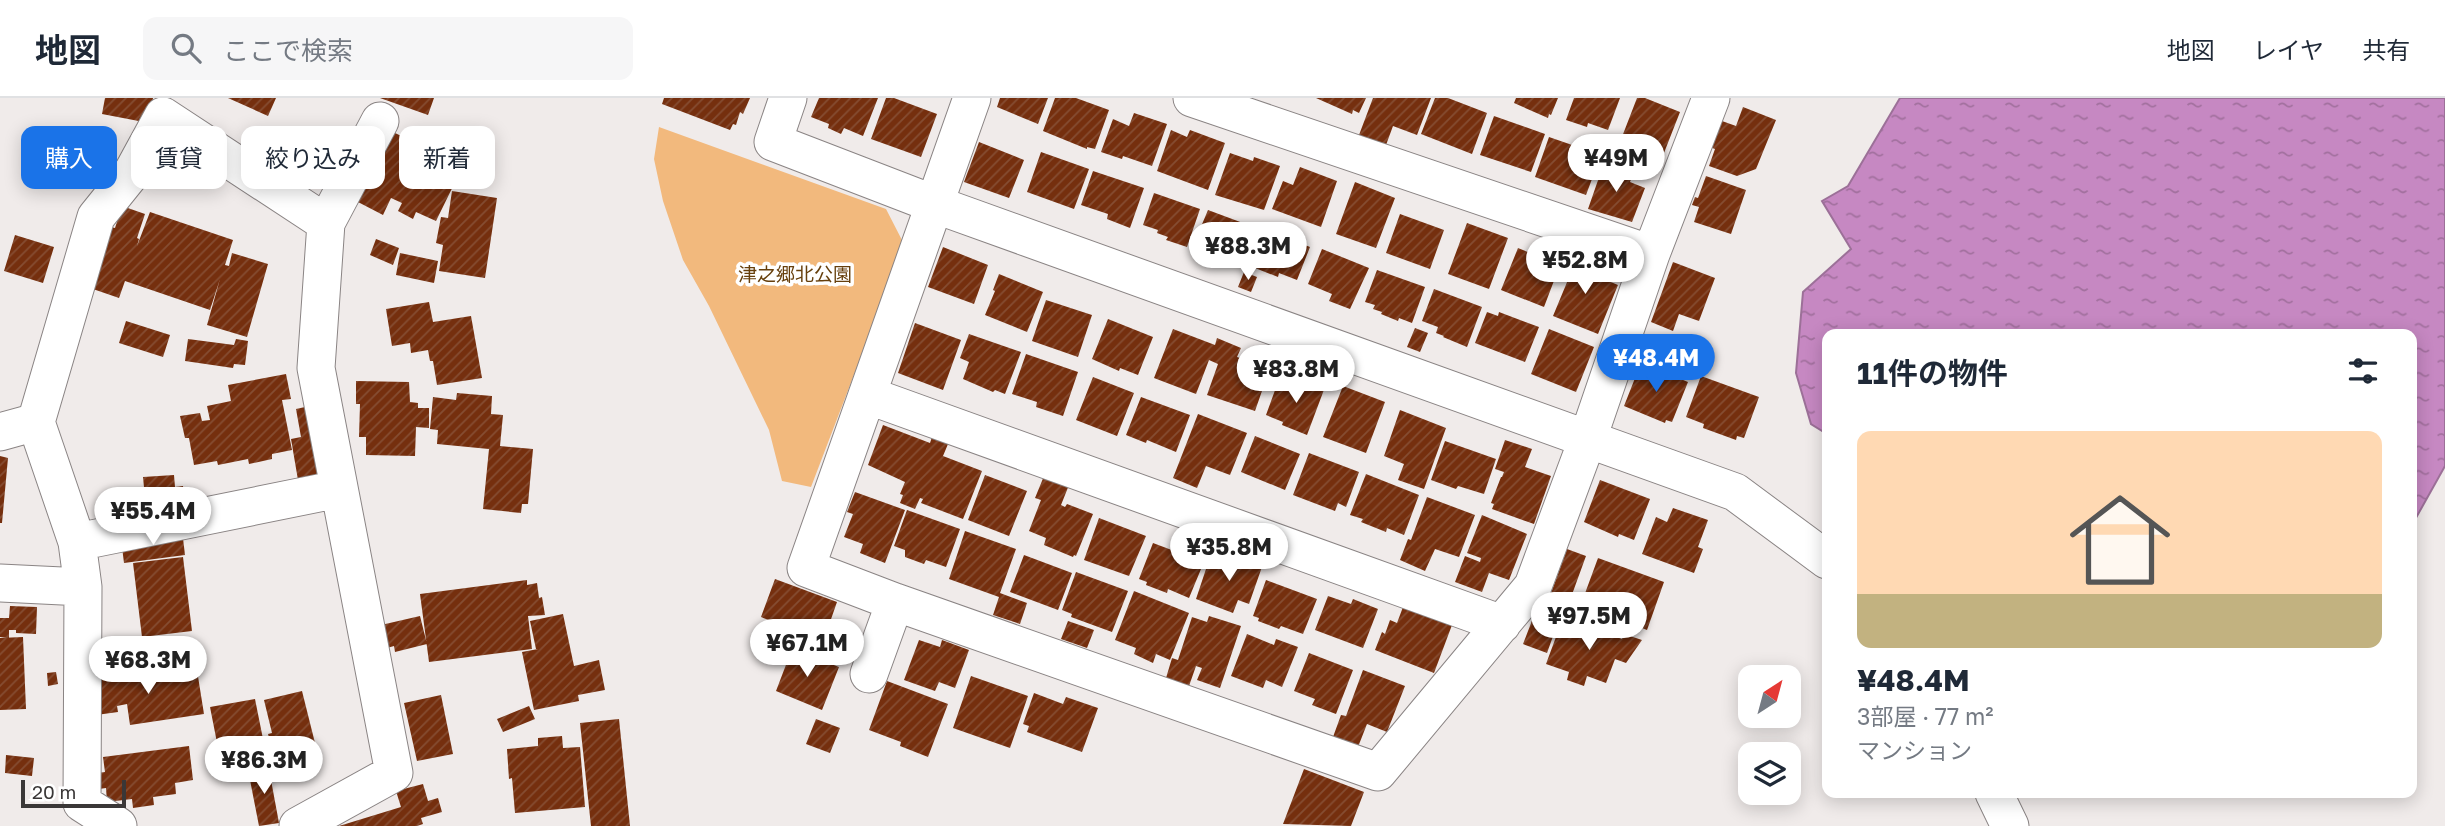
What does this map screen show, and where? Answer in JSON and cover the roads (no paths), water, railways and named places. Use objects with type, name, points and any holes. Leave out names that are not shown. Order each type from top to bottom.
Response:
[{"type":"street","points":[[788,98],[773,142],[934,204],[1735,492],[1822,556]]},
{"type":"street","points":[[972,98],[806,568],[895,602],[1378,772],[1533,586],[1588,438],[1651,254],[1711,98]]},
{"type":"street","points":[[1192,98],[1651,254]]},
{"type":"street","points":[[113,825],[82,803],[83,587],[78,542],[36,422],[96,217],[133,171],[163,116],[326,223]]},
{"type":"street","points":[[298,826],[394,773],[316,368],[326,223],[380,121]]},
{"type":"street","points":[[867,395],[1502,624]]},
{"type":"street","points":[[0,432],[36,422]]},
{"type":"street","points":[[78,542],[339,489]]},
{"type":"street","points":[[0,583],[83,587]]},
{"type":"street","points":[[869,674],[895,602]]},
{"type":"street","points":[[1996,798],[2010,826]]},
{"type":"water","points":[[1900,98],[2445,98],[2445,466],[2417,516],[2417,329],[1822,329],[1822,431],[1811,424],[1796,373],[1803,292],[1851,249],[1822,201],[1848,186]]},
{"type":"park label","name":"津之郷北公園","points":[[795,273]]}]
